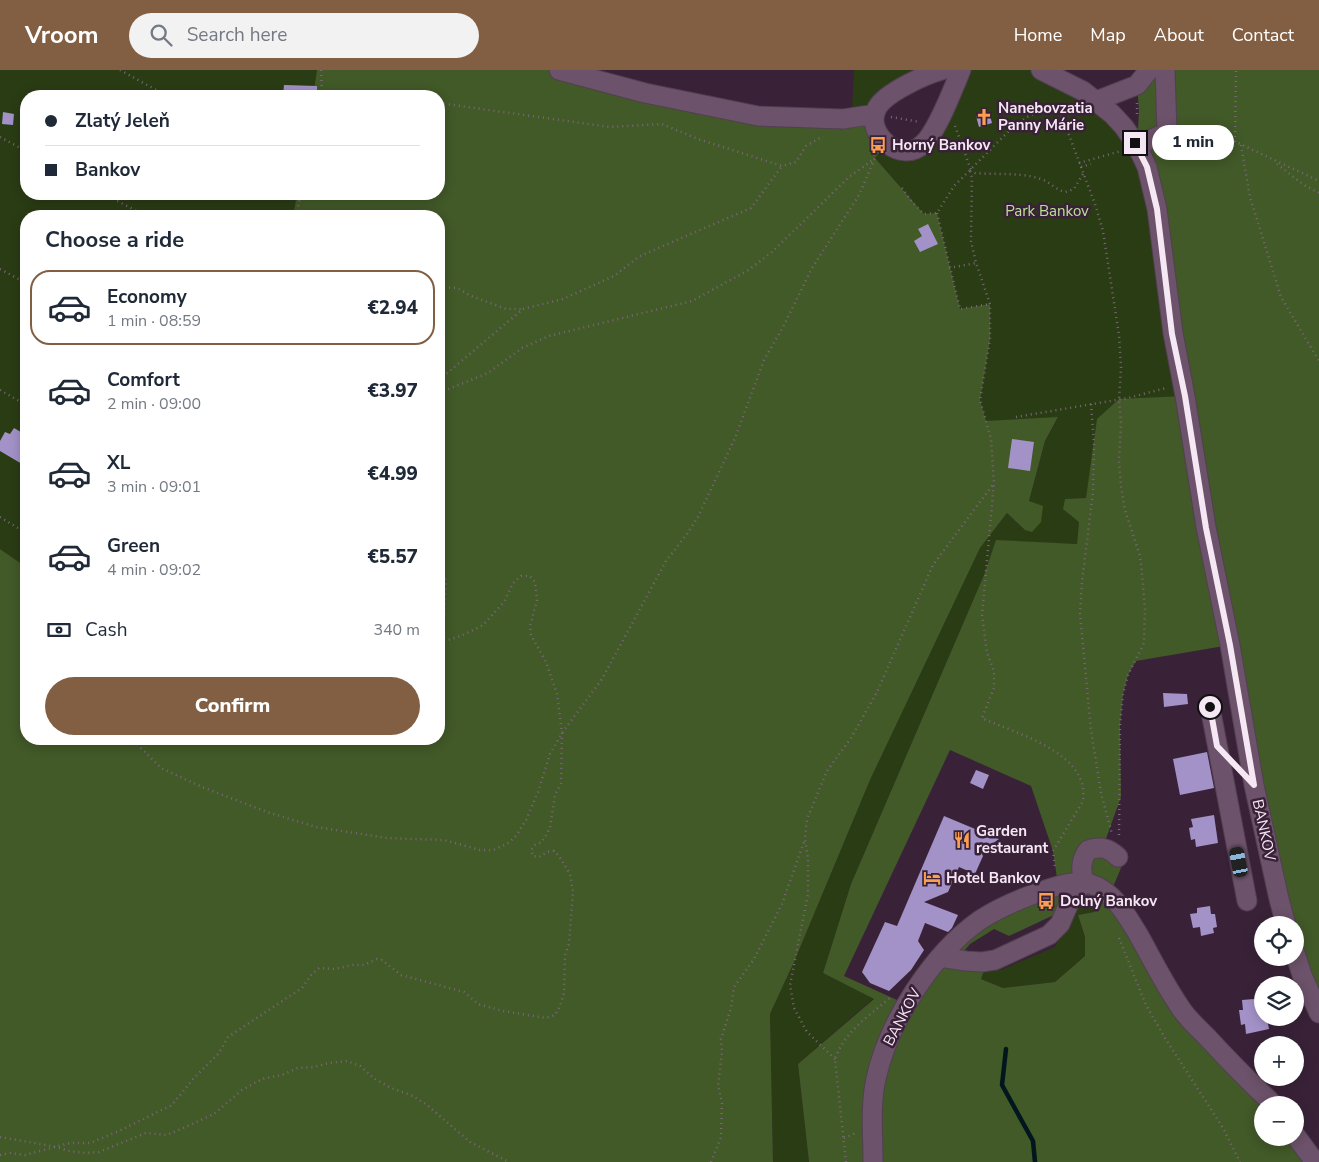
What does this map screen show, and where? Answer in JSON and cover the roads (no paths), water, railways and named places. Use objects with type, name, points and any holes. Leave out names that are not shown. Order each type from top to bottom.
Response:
[{"type":"street","points":[[559,70],[645,93],[758,116],[843,118],[875,114]]},
{"type":"street","points":[[942,70],[921,78],[890,95],[880,104],[875,114],[875,126],[877,132],[887,144],[904,151],[918,149],[928,139],[936,125],[961,70]]},
{"type":"street","name":"BANKOV","points":[[1041,70],[1067,82],[1096,102],[1124,127],[1137,146],[1147,167],[1157,209],[1172,334],[1206,528],[1230,645],[1254,785],[1284,916]]},
{"type":"street","points":[[1096,102],[1137,85],[1148,70]]},
{"type":"street","points":[[1137,146],[1167,132],[1165,70]]},
{"type":"street","points":[[1210,707],[1247,901]]},
{"type":"street","points":[[1217,746],[1254,785]]},
{"type":"street","points":[[940,957],[982,962],[995,960],[1049,935],[1060,924],[1073,894],[1084,882],[1082,863],[1088,850],[1103,848],[1115,854]]},
{"type":"street","name":"BANKOV","points":[[873,1162],[873,1098],[876,1079],[881,1059],[906,1004],[916,988],[940,957],[964,934],[990,914],[1025,897],[1070,882],[1084,882]]},
{"type":"street","points":[[1084,882],[1104,891],[1124,910],[1182,1010],[1241,1074],[1264,1096]]},
{"type":"street","points":[[1299,966],[1319,1014]]},
{"type":"street","points":[[1303,1146],[1314,1162]]},
{"type":"waterway","points":[[1006,1049],[1002,1085],[1033,1141],[1035,1162]]},
{"type":"place","name":"Nanebovzatia Panny Márie","points":[[984,117]]},
{"type":"place","name":"Horný Bankov","points":[[878,145]]},
{"type":"place","name":"Garden restaurant","points":[[962,840]]},
{"type":"place","name":"Hotel Bankov","points":[[932,878]]},
{"type":"place","name":"Dolný Bankov","points":[[1046,901]]},
{"type":"park label","name":"Park Bankov","points":[[1047,211]]}]
